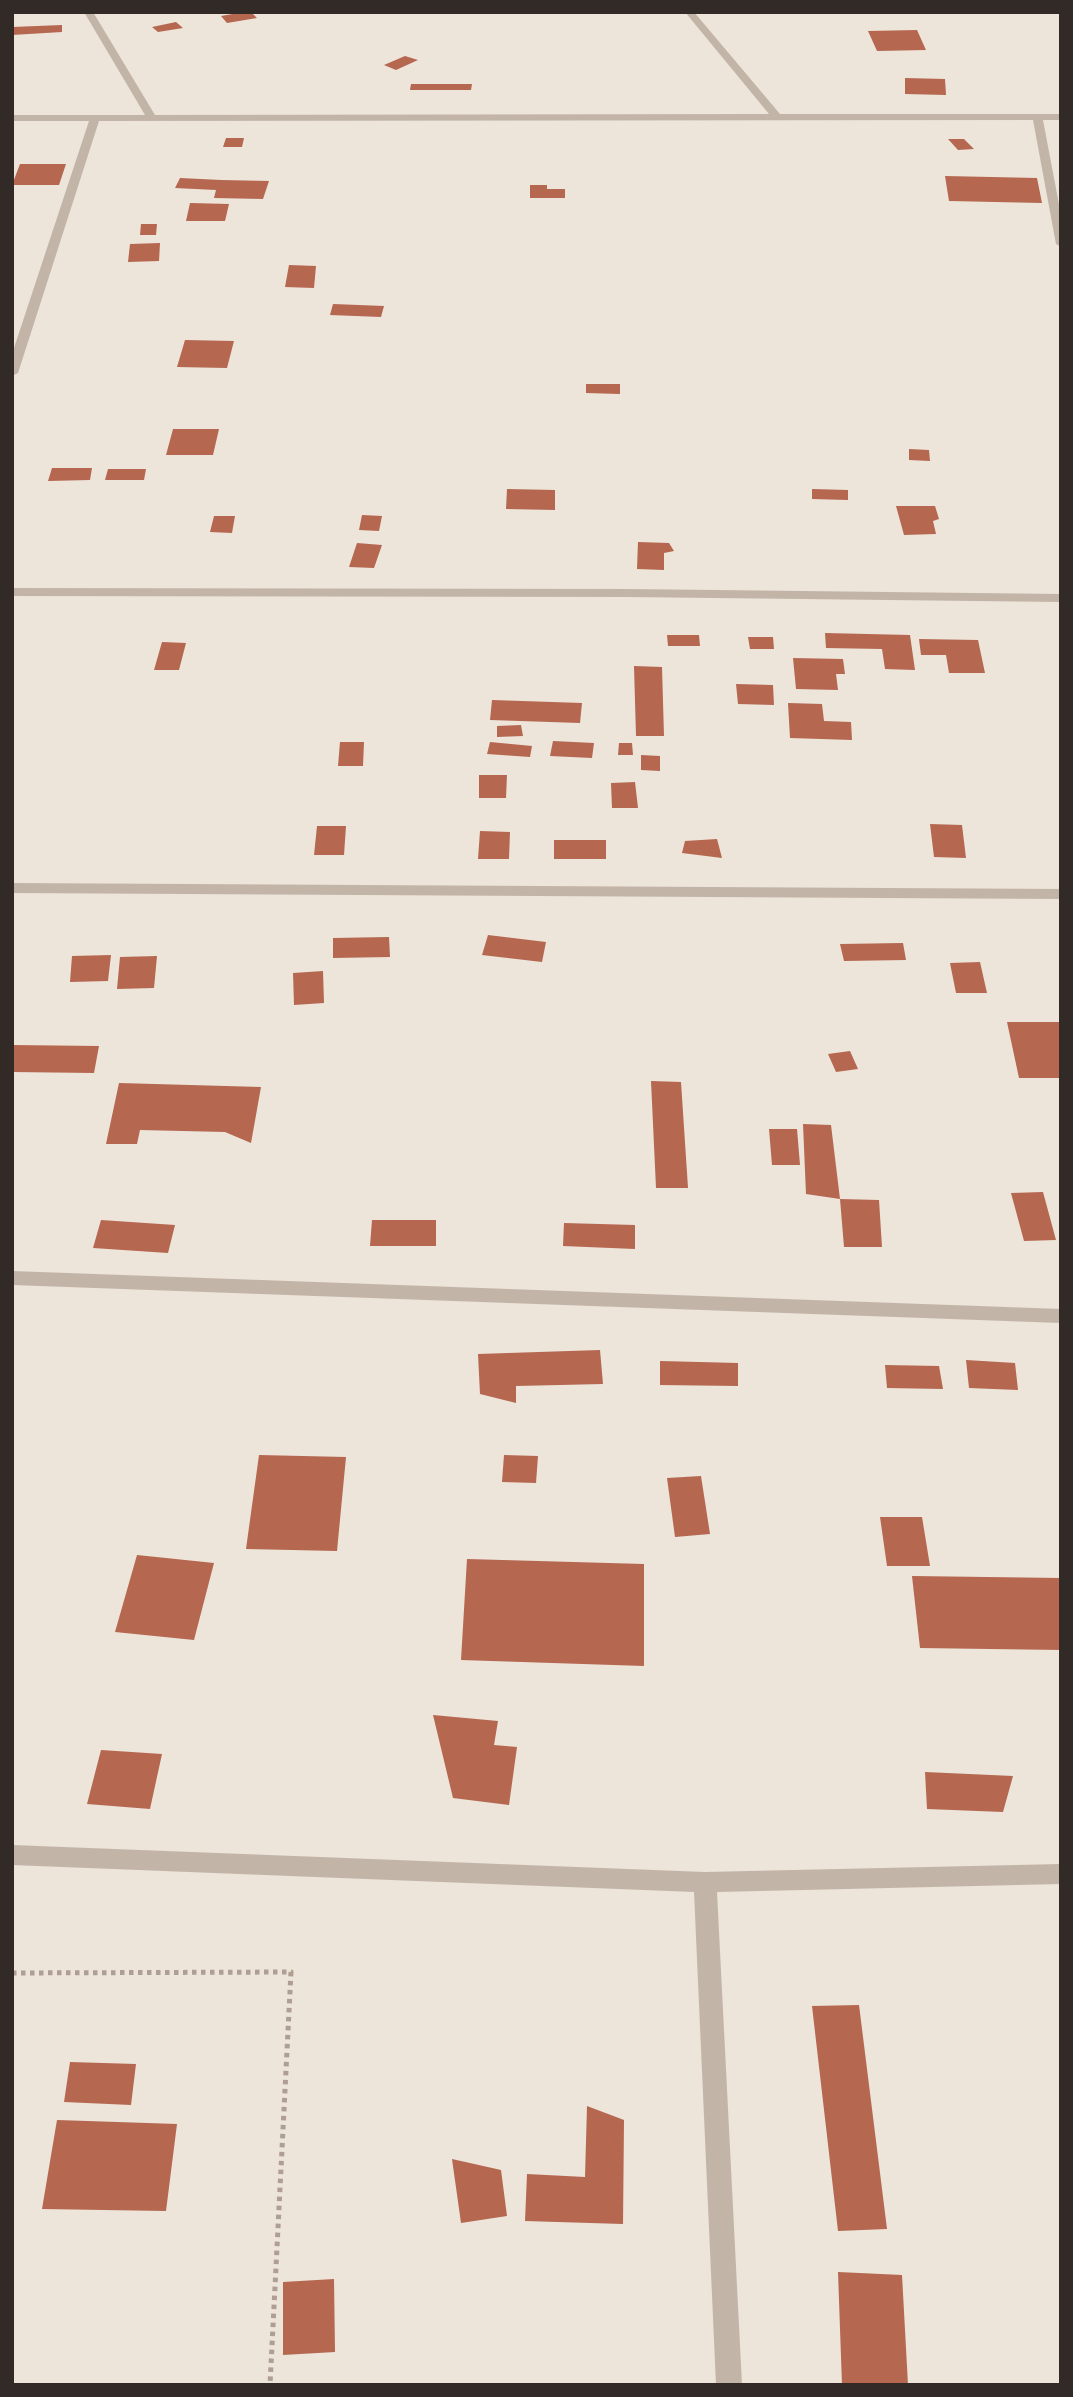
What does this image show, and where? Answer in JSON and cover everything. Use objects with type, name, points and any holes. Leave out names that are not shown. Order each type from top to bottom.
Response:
[{"type":"street","points":[[88,12],[152,119]]},
{"type":"street","points":[[689,12],[776,116]]},
{"type":"street","points":[[1037,117],[1061,244]]},
{"type":"street","points":[[12,118],[1061,117]]},
{"type":"street","points":[[12,373],[95,118]]},
{"type":"street","points":[[12,592],[628,593],[1061,598]]},
{"type":"street","points":[[12,888],[1061,894]]},
{"type":"street","points":[[12,1278],[1061,1316]]},
{"type":"street","points":[[12,1855],[705,1881],[1061,1874]]},
{"type":"street","points":[[705,1881],[729,2385]]},
{"type":"path","points":[[12,1973],[290,1972],[270,2385]]},
{"type":"building","points":[[251,12],[257,18],[227,23],[221,16]]},
{"type":"building","points":[[176,22],[183,28],[158,32],[152,27]]},
{"type":"building","points":[[62,25],[62,32],[12,35],[12,27]]},
{"type":"building","points":[[917,30],[926,50],[877,51],[868,31]]},
{"type":"building","points":[[405,56],[418,60],[396,70],[384,65]]},
{"type":"building","points":[[905,78],[945,79],[946,95],[905,94]]},
{"type":"building","points":[[411,84],[472,84],[471,90],[410,90]]},
{"type":"building","points":[[226,138],[244,138],[242,147],[223,147]]},
{"type":"building","points":[[948,139],[964,139],[974,149],[958,150]]},
{"type":"building","points":[[20,164],[66,164],[59,185],[12,185]]},
{"type":"building","points":[[945,176],[1037,178],[1042,203],[949,201]]},
{"type":"building","points":[[180,178],[269,181],[263,199],[214,198],[216,190],[175,188]]},
{"type":"building","points":[[530,185],[565,189],[565,198],[530,198]]},
{"type":"building","points":[[190,203],[229,204],[225,221],[186,221]]},
{"type":"building","points":[[141,224],[157,224],[156,235],[140,235]]},
{"type":"building","points":[[160,243],[159,261],[128,262],[130,244]]},
{"type":"building","points":[[289,265],[316,266],[314,288],[285,287]]},
{"type":"building","points":[[333,304],[384,306],[381,317],[330,315]]},
{"type":"building","points":[[185,340],[234,341],[227,368],[177,367]]},
{"type":"building","points":[[586,384],[620,384],[620,394],[586,393]]},
{"type":"building","points":[[173,429],[219,429],[213,455],[166,455]]},
{"type":"building","points":[[909,449],[929,450],[930,461],[909,460]]},
{"type":"building","points":[[52,468],[92,468],[90,480],[48,481]]},
{"type":"building","points":[[108,469],[146,469],[144,480],[105,480]]},
{"type":"building","points":[[507,489],[555,490],[555,510],[506,509]]},
{"type":"building","points":[[812,489],[848,490],[848,500],[812,499]]},
{"type":"building","points":[[896,506],[935,506],[939,519],[933,521],[936,534],[904,535]]},
{"type":"building","points":[[362,515],[382,516],[379,531],[359,530]]},
{"type":"building","points":[[214,516],[235,516],[232,533],[210,532]]},
{"type":"building","points":[[638,542],[669,543],[674,551],[664,553],[664,570],[637,569]]},
{"type":"building","points":[[357,543],[382,545],[374,568],[349,567]]},
{"type":"building","points":[[825,633],[910,635],[915,670],[885,669],[882,649],[826,648]]},
{"type":"building","points":[[667,635],[699,635],[700,646],[668,646]]},
{"type":"building","points":[[748,637],[773,637],[774,649],[750,649]]},
{"type":"building","points":[[919,639],[978,640],[985,673],[949,673],[946,655],[921,655]]},
{"type":"building","points":[[162,642],[186,643],[179,670],[154,670]]},
{"type":"building","points":[[793,658],[843,659],[845,674],[836,674],[838,690],[796,689]]},
{"type":"building","points":[[634,666],[662,667],[664,736],[636,736]]},
{"type":"building","points":[[736,684],[773,685],[774,705],[738,704]]},
{"type":"building","points":[[492,700],[582,703],[580,723],[490,720]]},
{"type":"building","points":[[788,703],[822,704],[824,721],[851,722],[852,740],[790,738]]},
{"type":"building","points":[[521,725],[523,736],[497,737],[497,726]]},
{"type":"building","points":[[553,741],[594,743],[592,758],[550,756]]},
{"type":"building","points":[[340,742],[364,742],[363,766],[338,766]]},
{"type":"building","points":[[490,742],[532,746],[530,757],[487,754]]},
{"type":"building","points":[[619,743],[632,743],[633,755],[618,755]]},
{"type":"building","points":[[641,755],[660,756],[660,771],[641,770]]},
{"type":"building","points":[[479,775],[507,775],[506,798],[479,798]]},
{"type":"building","points":[[635,782],[638,808],[612,808],[611,783]]},
{"type":"building","points":[[930,824],[962,825],[966,858],[934,857]]},
{"type":"building","points":[[317,826],[346,826],[344,855],[314,855]]},
{"type":"building","points":[[480,831],[510,832],[509,859],[478,859]]},
{"type":"building","points":[[717,839],[722,858],[682,853],[685,841]]},
{"type":"building","points":[[554,840],[606,840],[606,859],[554,859]]},
{"type":"building","points":[[488,935],[546,942],[542,962],[482,955]]},
{"type":"building","points":[[389,937],[390,957],[333,958],[333,938]]},
{"type":"building","points":[[903,943],[906,960],[844,961],[840,944]]},
{"type":"building","points":[[111,955],[108,981],[70,982],[72,956]]},
{"type":"building","points":[[157,956],[154,988],[117,989],[120,957]]},
{"type":"building","points":[[980,962],[987,993],[956,993],[950,963]]},
{"type":"building","points":[[323,971],[324,1003],[294,1005],[293,973]]},
{"type":"building","points":[[1007,1022],[1061,1022],[1061,1078],[1019,1078]]},
{"type":"building","points":[[12,1045],[99,1046],[94,1073],[12,1072]]},
{"type":"building","points":[[850,1051],[858,1069],[836,1072],[828,1054]]},
{"type":"building","points":[[651,1081],[681,1082],[688,1188],[656,1188]]},
{"type":"building","points":[[119,1083],[261,1087],[251,1143],[225,1132],[140,1130],[137,1144],[106,1144]]},
{"type":"building","points":[[803,1124],[831,1125],[840,1199],[806,1194]]},
{"type":"building","points":[[769,1129],[797,1129],[800,1165],[772,1165]]},
{"type":"building","points":[[1043,1192],[1056,1240],[1024,1241],[1011,1193]]},
{"type":"building","points":[[840,1199],[879,1200],[882,1247],[844,1247]]},
{"type":"building","points":[[101,1220],[175,1225],[168,1253],[93,1248]]},
{"type":"building","points":[[372,1220],[436,1220],[436,1246],[370,1246]]},
{"type":"building","points":[[564,1223],[635,1225],[635,1249],[563,1246]]},
{"type":"building","points":[[600,1350],[603,1384],[516,1386],[516,1403],[480,1394],[478,1354]]},
{"type":"building","points":[[966,1360],[1015,1363],[1018,1390],[969,1388]]},
{"type":"building","points":[[660,1361],[738,1363],[738,1386],[660,1385]]},
{"type":"building","points":[[885,1365],[939,1366],[943,1389],[887,1388]]},
{"type":"building","points":[[259,1455],[346,1457],[337,1551],[246,1549]]},
{"type":"building","points":[[504,1455],[538,1456],[536,1483],[502,1482]]},
{"type":"building","points":[[701,1476],[710,1534],[675,1537],[667,1478]]},
{"type":"building","points":[[880,1517],[922,1517],[930,1566],[887,1566]]},
{"type":"building","points":[[137,1555],[214,1563],[194,1640],[115,1632]]},
{"type":"building","points":[[467,1559],[644,1564],[644,1666],[461,1660]]},
{"type":"building","points":[[912,1576],[1061,1578],[1061,1650],[920,1648]]},
{"type":"building","points":[[433,1715],[498,1721],[494,1745],[517,1747],[509,1805],[453,1798]]},
{"type":"building","points":[[101,1750],[162,1754],[150,1809],[87,1804]]},
{"type":"building","points":[[925,1772],[1013,1776],[1003,1812],[927,1809]]},
{"type":"building","points":[[859,2005],[887,2229],[838,2231],[812,2006]]},
{"type":"building","points":[[70,2062],[136,2064],[131,2105],[64,2102]]},
{"type":"building","points":[[587,2106],[624,2120],[623,2224],[525,2221],[527,2174],[585,2177]]},
{"type":"building","points":[[57,2120],[177,2124],[166,2211],[42,2209]]},
{"type":"building","points":[[452,2159],[501,2170],[507,2216],[461,2223]]},
{"type":"building","points":[[838,2272],[902,2275],[908,2385],[842,2385]]},
{"type":"building","points":[[334,2279],[335,2352],[283,2355],[283,2282]]}]
